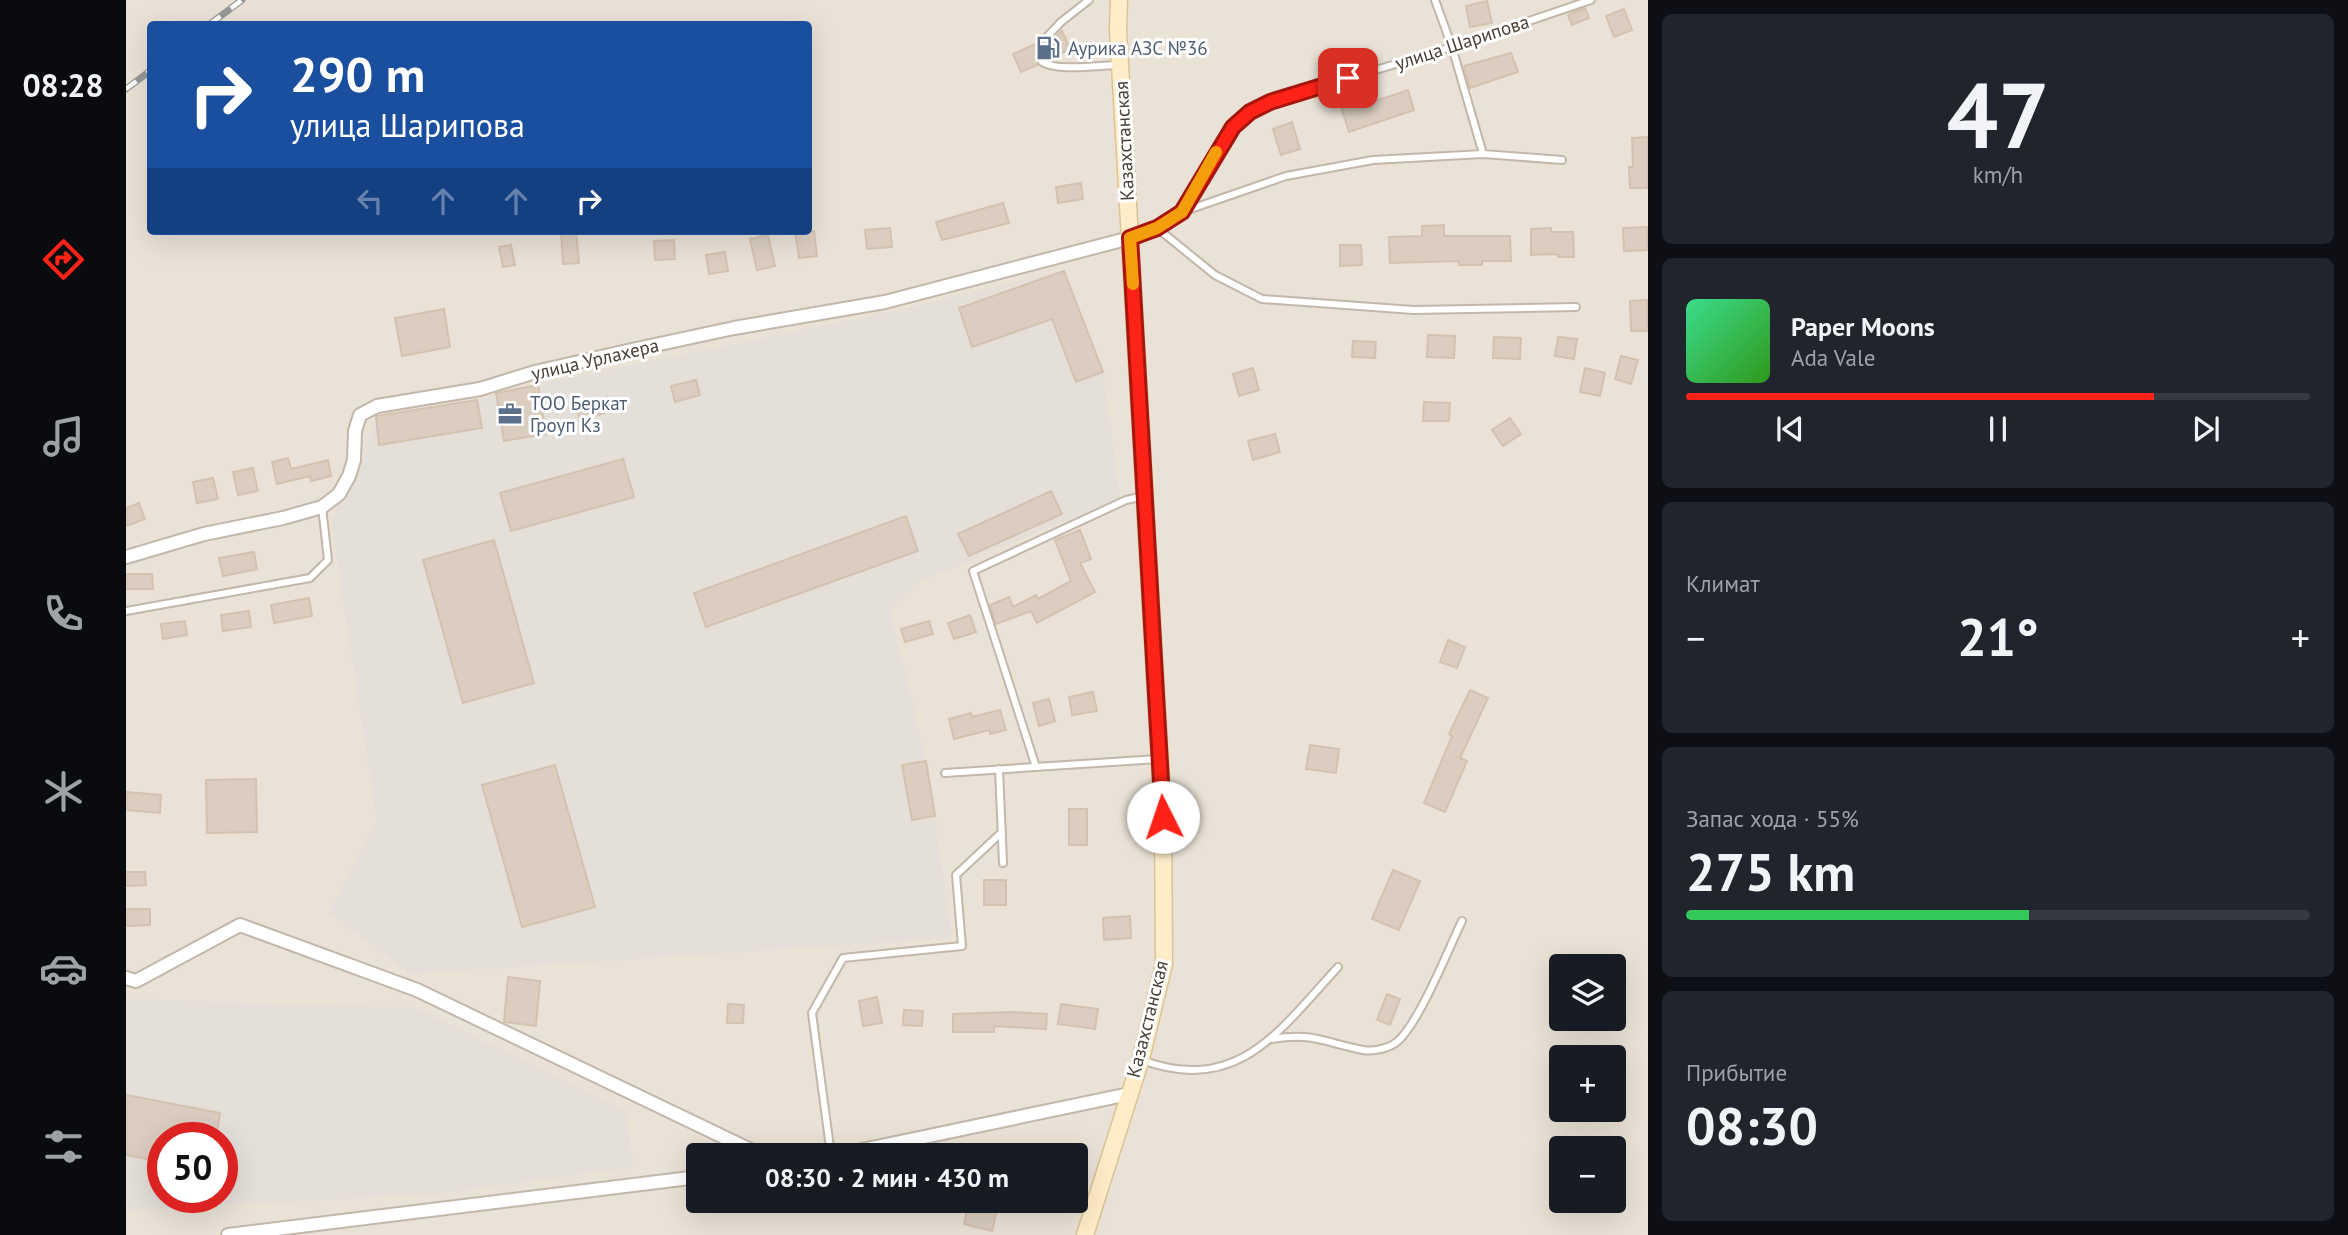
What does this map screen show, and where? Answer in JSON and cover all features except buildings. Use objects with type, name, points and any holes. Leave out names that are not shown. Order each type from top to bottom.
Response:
[{"type":"main road","name":"Казахстанская","points":[[1085,1235],[1140,1059],[1164,964],[1163,817],[1120,65],[1119,0]]},
{"type":"street","name":"улица Урлахера","points":[[322,507],[339,494],[349,477],[354,460],[355,431],[360,415],[377,406],[480,389],[535,372],[734,328],[885,302],[1130,238]]},
{"type":"street","points":[[126,557],[204,534],[322,507]]},
{"type":"street","points":[[126,978],[136,981],[240,925],[417,990],[736,1143]]},
{"type":"street","points":[[895,1143],[1129,1094]]},
{"type":"street","points":[[228,1235],[686,1178]]},
{"type":"lane","points":[[1045,39],[1089,0]]},
{"type":"lane","points":[[1435,0],[1452,47],[1483,154]]},
{"type":"lane","name":"улица Шарипова","points":[[1182,212],[1233,127],[1250,112],[1270,102],[1452,47],[1591,0]]},
{"type":"lane","points":[[1042,62],[1048,66],[1120,65]]},
{"type":"lane","name":"улица Шарипова","points":[[1130,238],[1157,228],[1182,212],[1286,176],[1373,160],[1483,154],[1562,160]]},
{"type":"lane","points":[[1157,228],[1215,275],[1262,299],[1413,310],[1576,307]]},
{"type":"lane","points":[[1036,767],[973,571],[1126,500],[1144,496]]},
{"type":"lane","points":[[126,611],[310,578],[328,560],[322,507]]},
{"type":"lane","points":[[945,773],[1160,759]]},
{"type":"lane","points":[[999,769],[1003,863]]},
{"type":"lane","points":[[829,1143],[812,1013],[844,958],[962,946],[956,876],[1002,832]]},
{"type":"lane","points":[[1272,1038],[1306,1036],[1364,1050],[1376,1050],[1396,1043],[1413,1023],[1462,920]]},
{"type":"lane","points":[[1140,1059],[1164,1068],[1205,1070],[1239,1061],[1272,1038],[1338,967]]},
{"type":"shaded area","points":[[126,0],[1648,0],[1648,1235],[126,1235]]},
{"type":"shaded area","points":[[1064,271],[1103,372],[1120,498],[921,581],[890,609],[926,761],[952,938],[410,974],[329,912],[377,822],[331,520],[366,453],[375,417],[477,400],[496,393],[898,310]]},
{"type":"shaded area","points":[[126,999],[416,1008],[626,1112],[633,1167],[446,1193],[238,1205],[238,1122],[147,1122],[147,1210],[126,1211]]},
{"type":"railway","points":[[214,21],[242,0]]},
{"type":"railway","points":[[126,89],[147,73]]},
{"type":"slow traffic","points":[[1133,284],[1130,238],[1157,228],[1182,212],[1216,152]]},
{"type":"place","name":"Аурика АЗС №36","points":[[1048,48]]},
{"type":"place","name":"ТОО Беркат Гроуп Кз","points":[[510,414]]},
{"type":"route","points":[[1163,817],[1130,238],[1157,228],[1182,212],[1218,149],[1233,127],[1250,112],[1270,102],[1348,78]]}]
